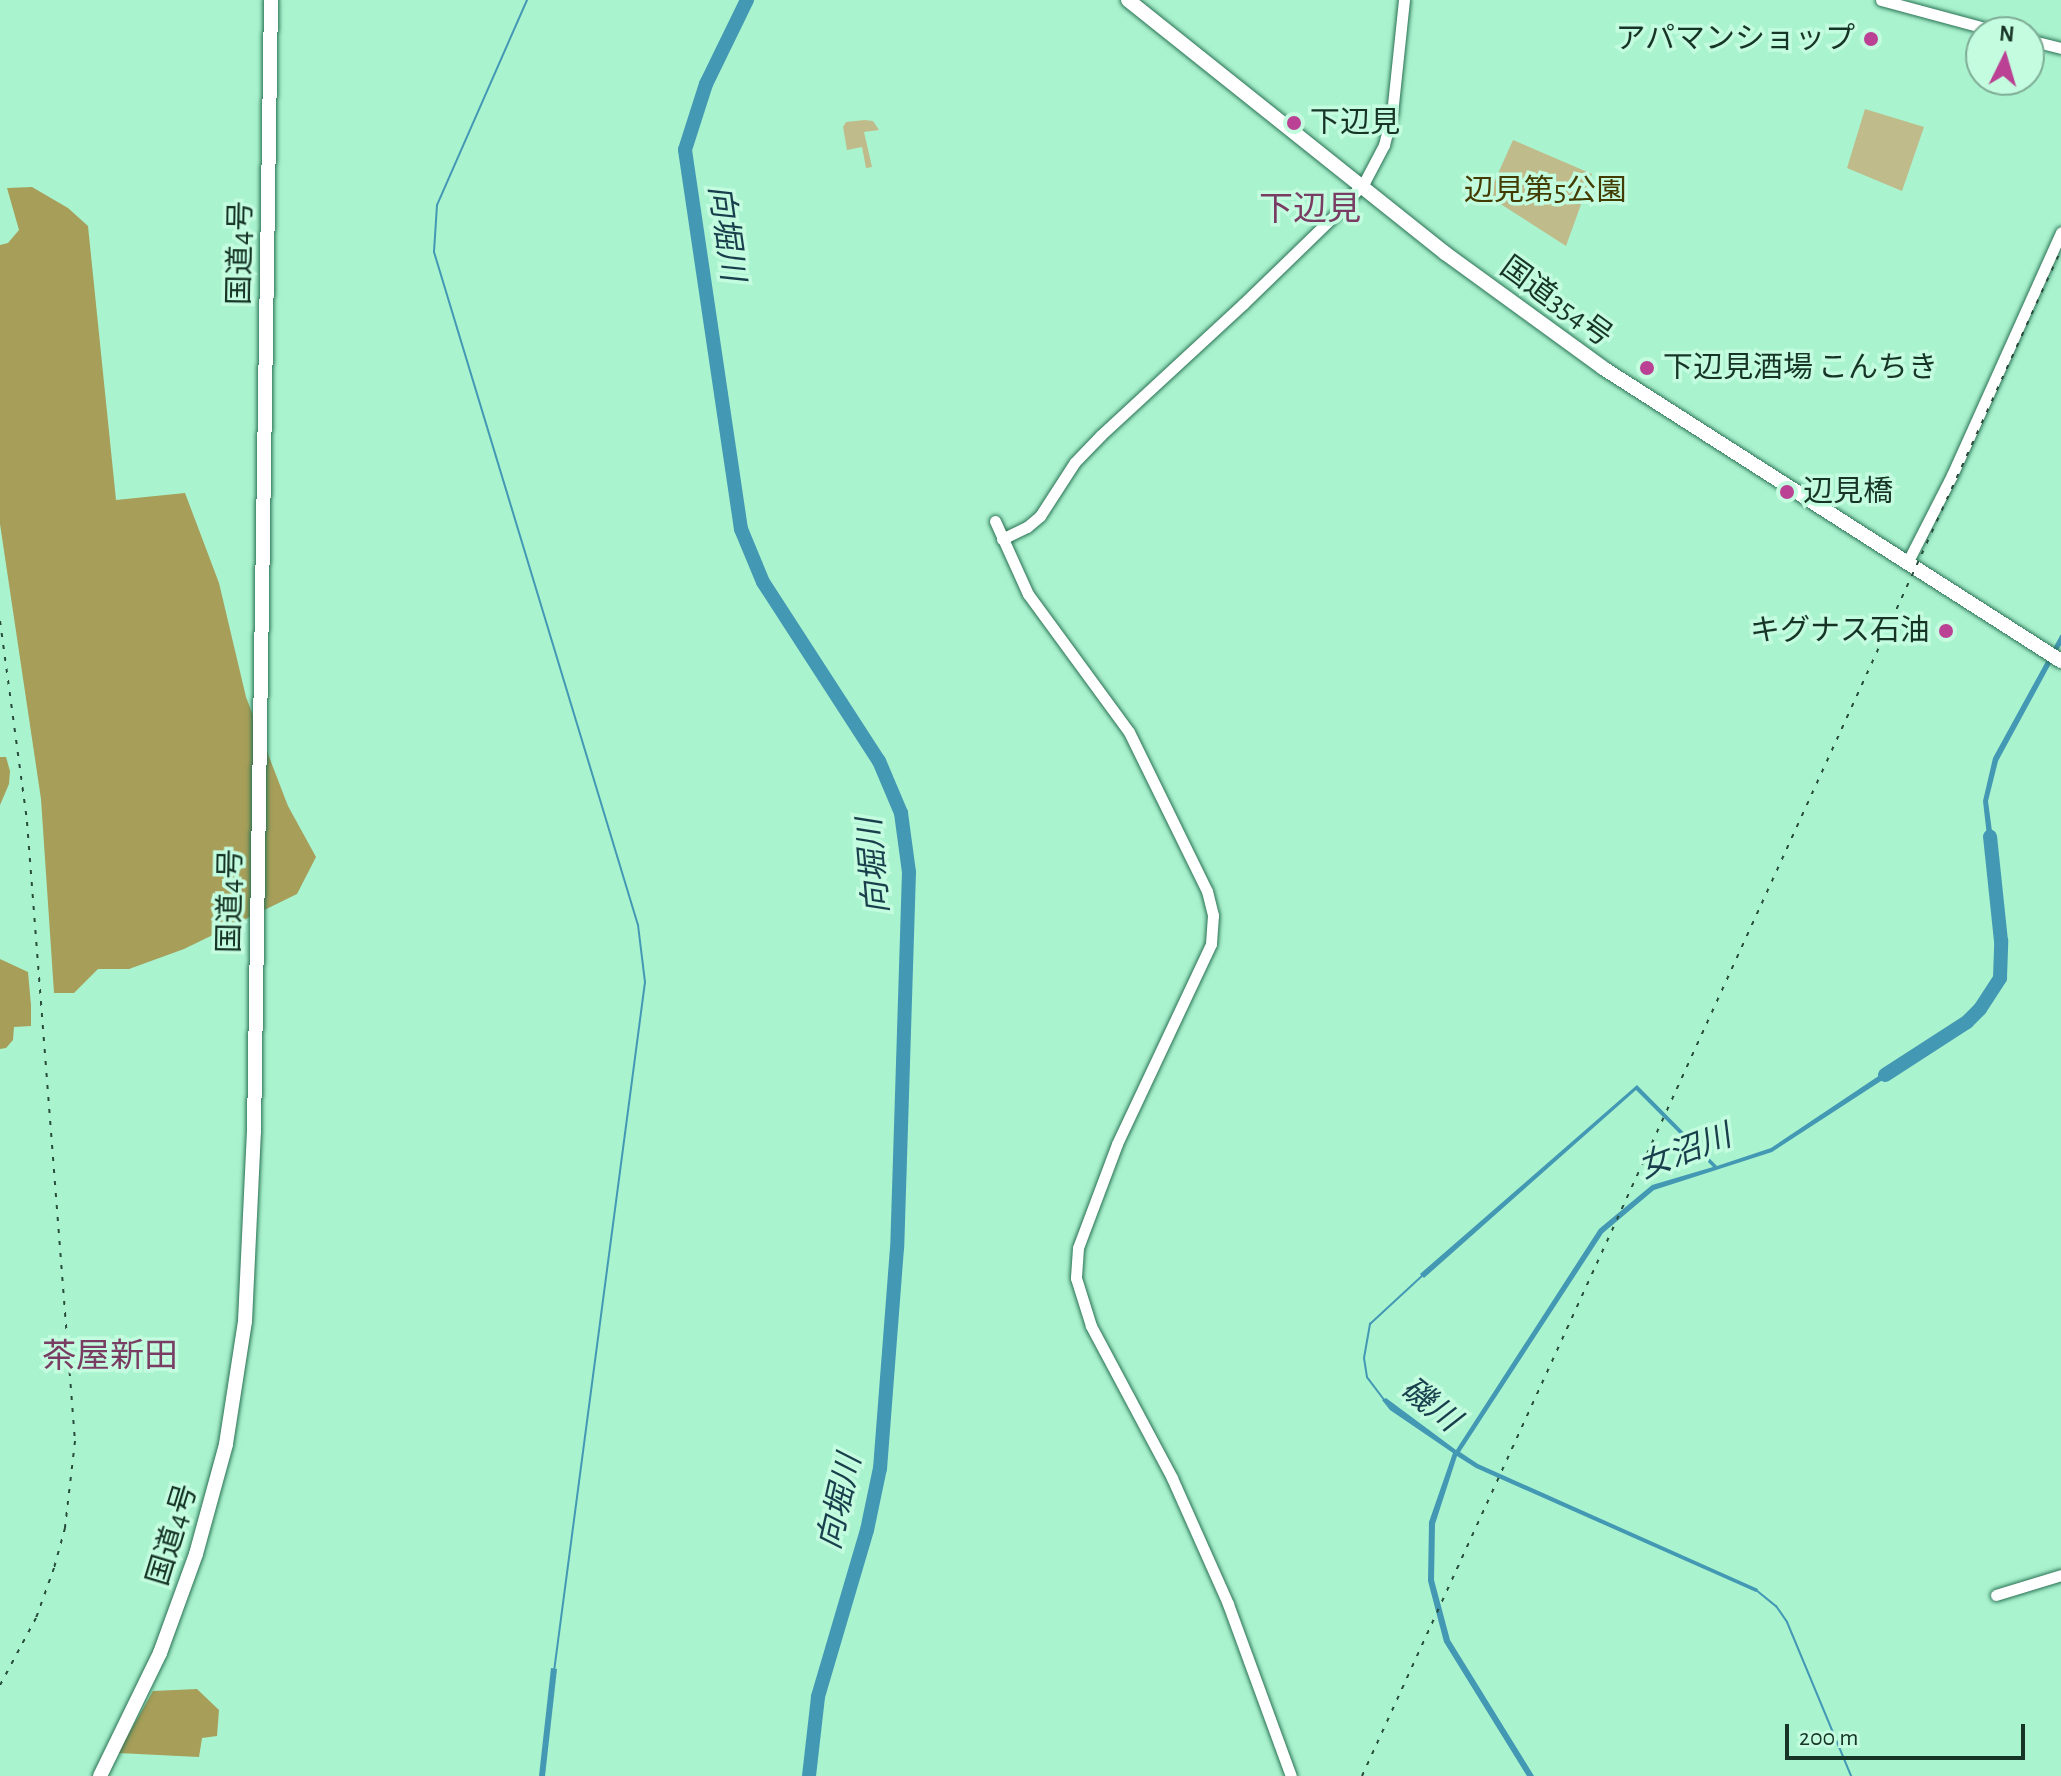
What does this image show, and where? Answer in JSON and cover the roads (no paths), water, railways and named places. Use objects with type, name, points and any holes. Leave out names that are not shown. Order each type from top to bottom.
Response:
[{"type":"highway","name":"国道4号","points":[[100,1776],[155,1665],[201,1540],[226,1444],[246,1309],[254,1132],[271,0]]},
{"type":"highway","name":"国道354号","points":[[1128,0],[1456,261],[1603,368],[2056,657]]},
{"type":"street","points":[[1002,539],[1027,527],[1040,516],[1075,462],[1101,435],[1243,304],[1338,212],[1361,185],[1384,145],[1392,114],[1404,0]]},
{"type":"street","points":[[1881,0],[1965,23]]},
{"type":"street","points":[[1907,563],[1952,475],[2061,232]]},
{"type":"street","points":[[995,521],[1028,594],[1129,732],[1201,873],[1213,915],[1213,932],[1205,960],[1117,1144],[1078,1248],[1076,1278],[1091,1326],[1172,1478],[1228,1604],[1291,1776]]},
{"type":"street","points":[[1996,1595],[2061,1575]]},
{"type":"water","points":[[2061,634],[2061,645],[1998,761],[1988,801],[1995,854],[1989,854],[1983,801],[1993,758]]},
{"type":"water","points":[[1898,1063],[1901,1068],[1772,1152],[1654,1190],[1603,1233],[1460,1452],[1478,1464],[1758,1589],[1756,1592],[1476,1468],[1457,1456],[1435,1524],[1434,1580],[1450,1640],[1534,1776],[1527,1776],[1444,1642],[1428,1581],[1429,1522],[1453,1453],[1390,1410],[1382,1400],[1386,1398],[1456,1450],[1599,1229],[1652,1185],[1713,1167],[1636,1090],[1424,1278],[1420,1274],[1637,1085],[1717,1166],[1771,1148]]},
{"type":"water","points":[[551,1668],[557,1669],[545,1776],[539,1776]]},
{"type":"waterway","points":[[527,0],[437,205],[434,252],[638,925],[645,982],[554,1671]]},
{"type":"waterway","name":"向堀川","points":[[747,0],[706,84],[685,150],[741,529],[763,582],[879,761],[901,813],[909,872],[897,1248],[880,1468],[867,1530],[818,1697],[809,1776]]},
{"type":"waterway","name":"女沼川","points":[[1885,1075],[1967,1022],[1980,1009],[2000,978],[2001,941],[1990,837]]},
{"type":"waterway","name":"磯川","points":[[1385,1401],[1367,1377],[1364,1358],[1370,1324],[1424,1274]]},
{"type":"waterway","name":"磯川","points":[[1756,1590],[1776,1606],[1787,1622],[1851,1776]]},
{"type":"railway","points":[[1362,1776],[2061,250]]},
{"type":"railway","points":[[0,621],[27,822],[75,1441],[65,1528],[54,1568],[36,1618],[0,1685]]},
{"type":"place","name":"アパマンショップ","points":[[1871,39]]},
{"type":"place","name":"下辺見","points":[[1294,123]]},
{"type":"place","name":"下辺見酒場 こんちき","points":[[1647,368]]},
{"type":"place","name":"辺見橋","points":[[1787,492]]},
{"type":"place","name":"キグナス石油","points":[[1946,631]]},
{"type":"district","name":"下辺見","points":[[1310,211]]},
{"type":"district","name":"茶屋新田","points":[[110,1358]]},
{"type":"park label","name":"辺見第5公園","points":[[1545,191]]}]
